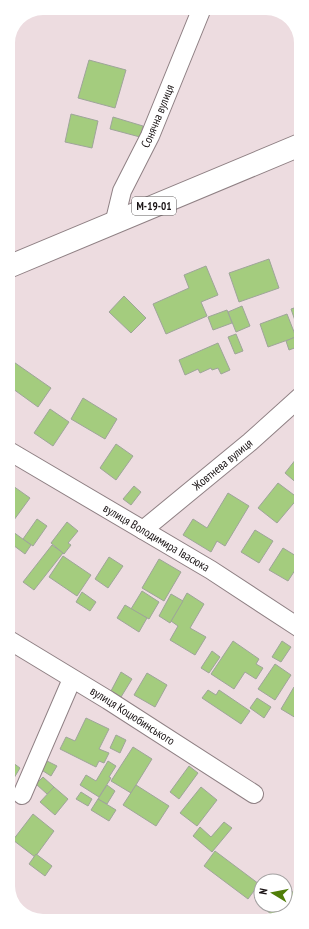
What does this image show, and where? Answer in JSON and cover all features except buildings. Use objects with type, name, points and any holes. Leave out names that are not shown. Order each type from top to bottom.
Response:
[{"type":"main road","name":"М-19-01","points":[[15,264],[114,224],[294,147]]},
{"type":"street","name":"Сонячна вулиця","points":[[114,224],[122,191],[150,136],[199,15]]},
{"type":"street","name":"Жовтнева вулиця","points":[[143,530],[250,442],[294,402]]},
{"type":"street","name":"вулиця Володимира Івасюка","points":[[15,455],[211,570],[294,623]]},
{"type":"street","name":"вулиця Коцюбинського","points":[[15,644],[254,794]]},
{"type":"street","points":[[22,795],[72,679]]}]
